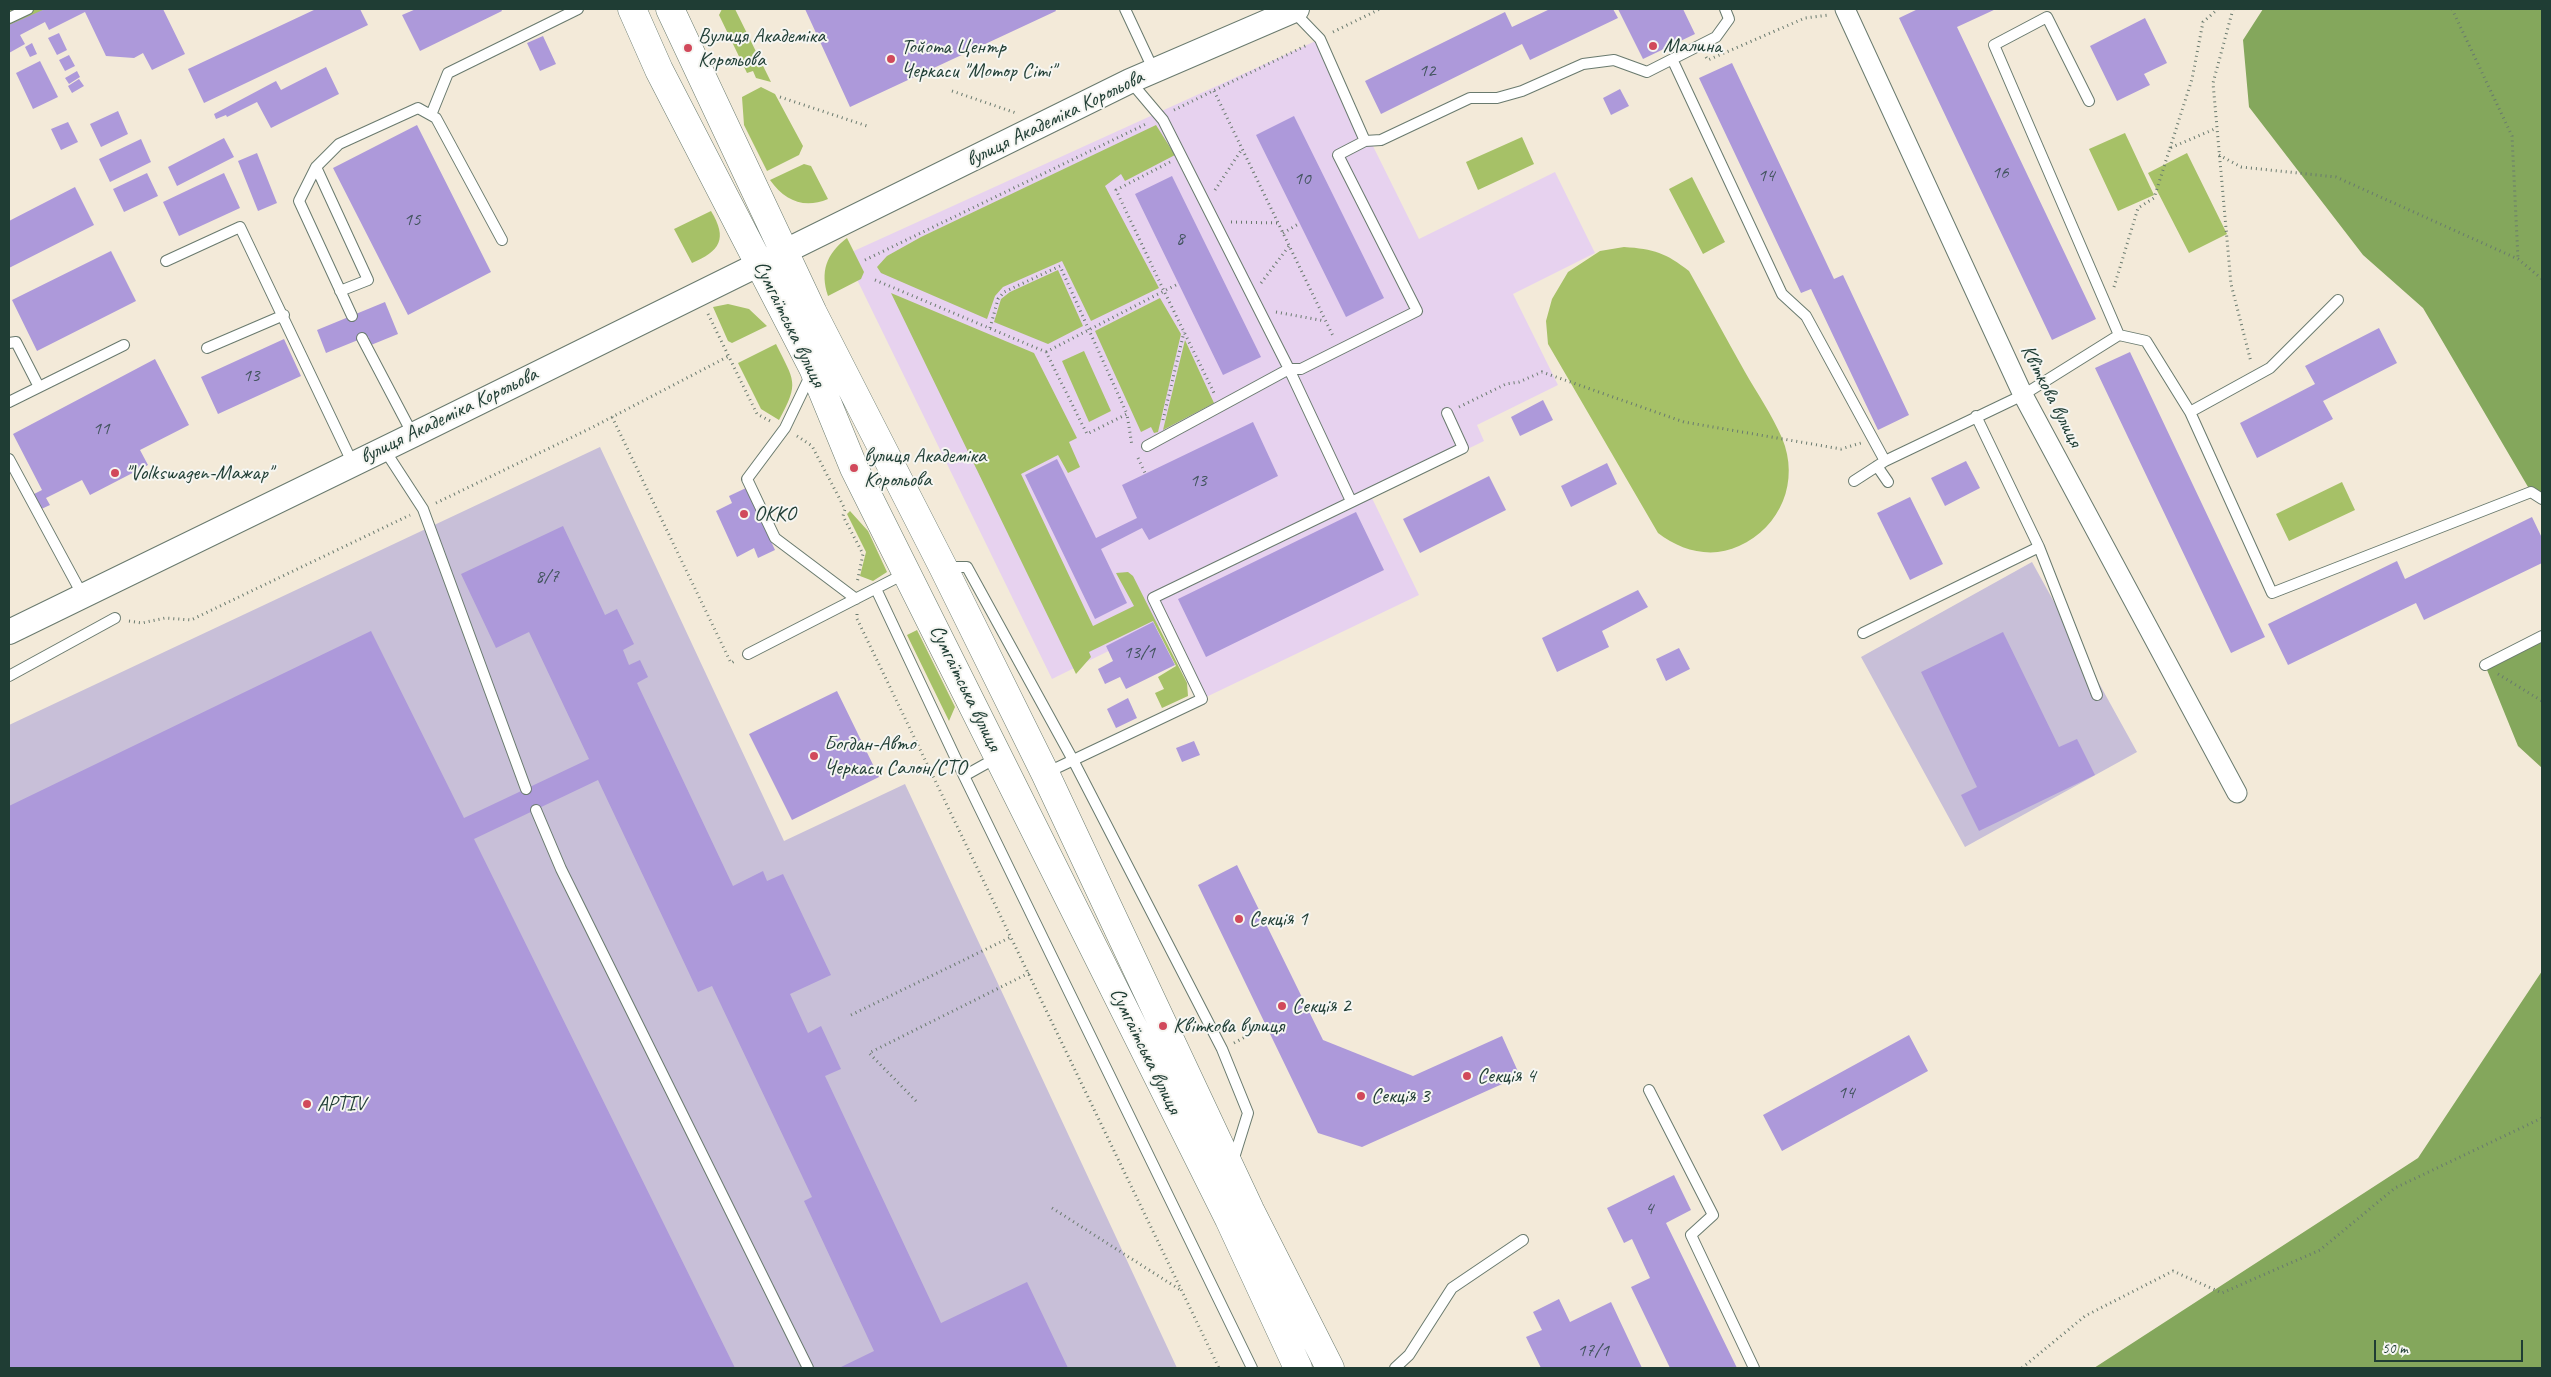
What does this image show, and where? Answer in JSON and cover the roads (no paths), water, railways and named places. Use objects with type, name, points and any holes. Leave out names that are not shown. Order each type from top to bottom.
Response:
[{"type":"main road","name":"Сумгаїтська вулиця","points":[[632,9],[659,70],[813,368],[854,468],[998,757],[1272,1282],[1330,1368]]},
{"type":"main road","name":"Сумгаїтська вулиця","points":[[670,9],[784,252],[1045,773],[1231,1170],[1272,1282],[1298,1368]]},
{"type":"street","name":"вулиця Академіка Корольова","points":[[9,632],[1130,81],[1295,10]]},
{"type":"street","name":"Квіткова вулиця","points":[[1847,11],[2023,395],[2237,793]]},
{"type":"lane","points":[[9,18],[28,9]]},
{"type":"lane","points":[[431,115],[448,73],[578,9]]},
{"type":"lane","points":[[1125,9],[1154,71]]},
{"type":"lane","points":[[1147,446],[1289,369],[1301,369],[1417,310],[1338,155],[1365,141],[1381,140],[1470,98],[1497,98],[1522,91],[1583,64],[1614,60],[1647,72],[1673,61],[1716,37],[1724,29],[1728,19],[1725,9]]},
{"type":"lane","points":[[1295,10],[1320,39],[1365,141]]},
{"type":"lane","points":[[2089,101],[2047,18],[1994,45],[2119,335]]},
{"type":"lane","points":[[1673,61],[1782,294],[1806,316],[1873,439],[1888,482]]},
{"type":"lane","points":[[1130,81],[1163,120],[1289,369],[1351,501]]},
{"type":"lane","points":[[352,316],[299,201],[316,167],[338,144],[418,108],[431,115],[436,118],[502,240]]},
{"type":"lane","points":[[316,167],[368,280],[340,291]]},
{"type":"lane","points":[[166,261],[240,226],[284,315],[353,464]]},
{"type":"lane","points":[[2190,412],[2270,368],[2338,300]]},
{"type":"lane","points":[[207,348],[284,315]]},
{"type":"lane","points":[[1854,481],[1881,463],[2023,395],[2119,335],[2146,341],[2190,412],[2272,592],[2531,492],[2542,500]]},
{"type":"lane","points":[[362,338],[413,435]]},
{"type":"lane","points":[[9,342],[16,342],[39,387]]},
{"type":"lane","points":[[9,402],[124,345]]},
{"type":"lane","points":[[813,368],[785,428],[747,479],[775,538],[856,599]]},
{"type":"lane","points":[[1045,773],[1202,699],[1154,598],[1463,448],[1446,413]]},
{"type":"lane","points":[[1976,416],[2039,547],[2097,695]]},
{"type":"lane","points":[[384,449],[423,509],[526,789]]},
{"type":"lane","points":[[9,459],[83,596]]},
{"type":"lane","points":[[1863,633],[2039,547]]},
{"type":"lane","points":[[943,567],[967,567],[1073,760],[1222,1049],[1248,1113],[1231,1170]]},
{"type":"lane","points":[[748,654],[907,573]]},
{"type":"lane","points":[[876,589],[964,776],[1252,1368]]},
{"type":"lane","points":[[9,676],[116,618]]},
{"type":"lane","points":[[2485,666],[2542,636]]},
{"type":"lane","points":[[964,776],[998,757]]},
{"type":"lane","points":[[536,810],[561,869],[808,1368]]},
{"type":"lane","points":[[1649,1090],[1713,1215],[1690,1235],[1754,1368]]},
{"type":"lane","points":[[1395,1368],[1409,1355],[1452,1288],[1523,1240]]},
{"type":"place","name":"Малина","points":[[1653,46]]},
{"type":"place","name":"Вулиця Академіка Корольова","points":[[688,48]]},
{"type":"place","name":"Тойота Центр Черкаси \"Мотор Сіті\"","points":[[891,59]]},
{"type":"place","name":"вулиця Академіка Корольова","points":[[854,468]]},
{"type":"place","name":"\"Volkswagen-Мажар\"","points":[[115,473]]},
{"type":"place","name":"ОККО","points":[[744,514]]},
{"type":"place","name":"Богдан-Авто Черкаси Салон/СТО","points":[[814,756]]},
{"type":"place","name":"Секція 1","points":[[1239,919]]},
{"type":"place","name":"Секція 2","points":[[1282,1006]]},
{"type":"place","name":"Квіткова вулиця","points":[[1163,1026]]},
{"type":"place","name":"Секція 4","points":[[1467,1076]]},
{"type":"place","name":"Секція 3","points":[[1361,1096]]},
{"type":"place","name":"APTIV","points":[[307,1104]]}]
